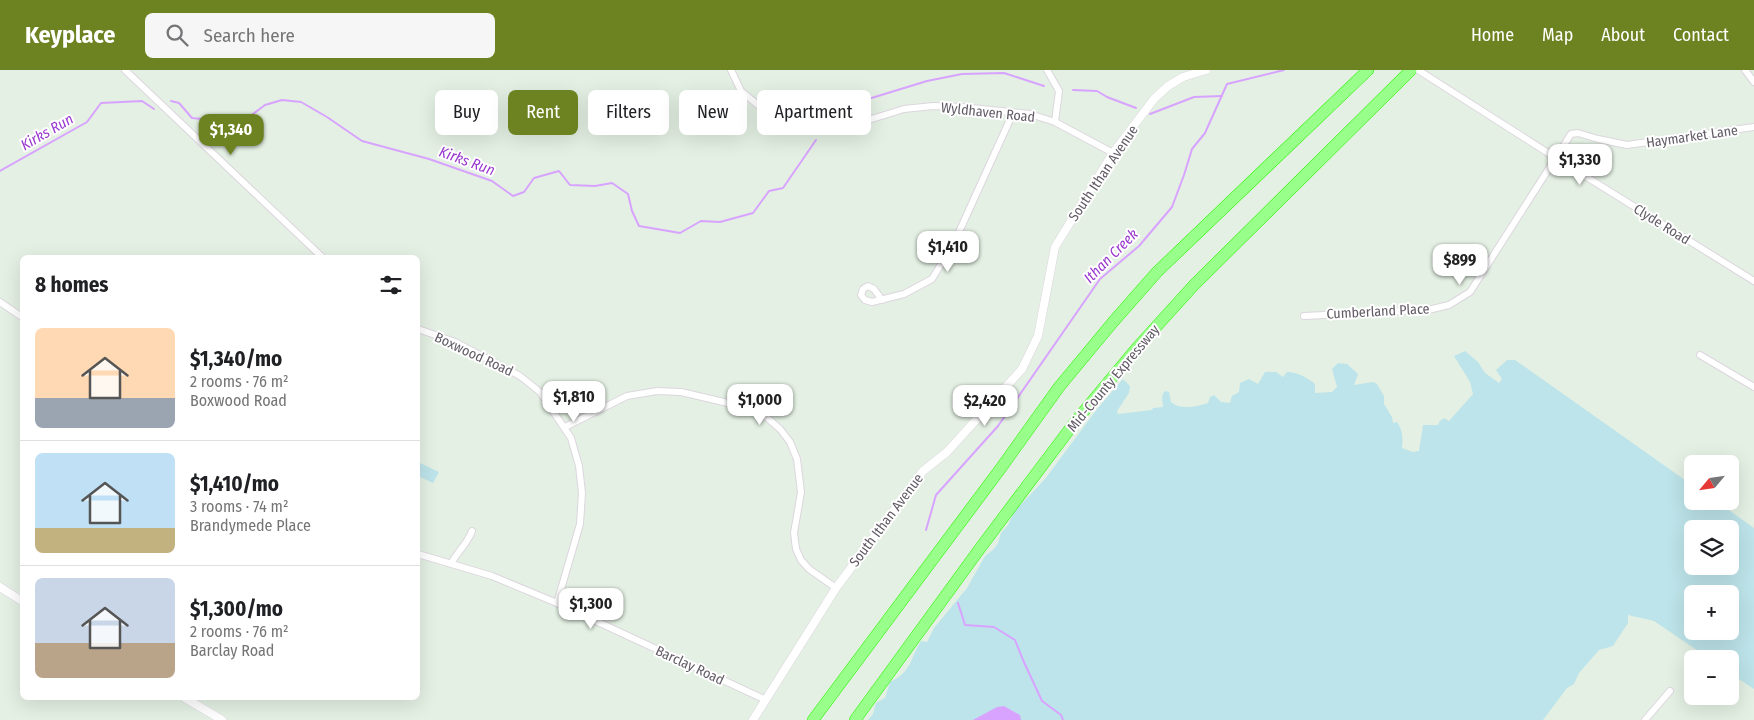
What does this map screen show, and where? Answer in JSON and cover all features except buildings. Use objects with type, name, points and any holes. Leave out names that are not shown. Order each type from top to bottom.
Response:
[{"type":"highway","points":[[813,720],[1059,387],[1113,322],[1157,272],[1368,70]]},
{"type":"highway","name":"Mid-County Expressway","points":[[855,720],[1075,422],[1135,350],[1200,278],[1409,73]]},
{"type":"street","points":[[125,70],[320,255]]},
{"type":"street","name":"Wyldhaven Road","points":[[731,70],[741,92],[771,116],[811,128],[830,129],[849,126],[904,109],[933,106],[962,107],[1030,114],[1056,122],[1113,153]]},
{"type":"street","points":[[1047,70],[1059,91],[1056,122]]},
{"type":"street","name":"South Ithan Avenue","points":[[753,720],[836,588],[923,470],[947,452],[1022,369],[1038,336],[1054,247],[1113,153],[1154,99],[1168,86],[1184,77],[1206,70]]},
{"type":"street","name":"Clyde Road","points":[[1418,70],[1754,281]]},
{"type":"street","points":[[1745,70],[1754,82]]},
{"type":"street","points":[[882,300],[904,294],[932,279],[954,243],[1013,113]]},
{"type":"street","name":"Haymarket Lane","points":[[1556,158],[1571,134],[1578,132],[1598,140],[1627,145],[1754,127]]},
{"type":"street","name":"Cumberland Place","points":[[1304,316],[1428,310],[1449,305],[1470,292],[1556,158]]},
{"type":"street","points":[[0,302],[20,317]]},
{"type":"street","name":"Boxwood Road","points":[[420,330],[455,342],[520,376],[540,392],[571,438],[579,466],[582,493],[580,524],[557,603]]},
{"type":"street","points":[[1700,355],[1754,387]]},
{"type":"street","points":[[565,427],[627,396],[657,391],[681,392],[745,407],[765,416],[780,429],[790,442],[797,459],[801,492],[794,533],[796,549],[801,560],[809,570],[836,588]]},
{"type":"street","points":[[451,564],[469,539],[472,531]]},
{"type":"street","name":"Barclay Road","points":[[420,555],[492,576],[557,603],[766,700]]},
{"type":"street","points":[[0,587],[20,600]]},
{"type":"street","points":[[1646,720],[1670,691]]},
{"type":"street","points":[[188,700],[222,720]]},
{"type":"shaded area","points":[[1465,351],[1478,362],[1485,373],[1499,383],[1502,379],[1496,370],[1507,360],[1515,360],[1684,479],[1684,510],[1729,510],[1754,528],[1754,689],[1739,679],[1739,650],[1697,650],[1654,621],[1628,615],[1628,623],[1613,646],[1599,650],[1579,673],[1574,684],[1567,688],[1543,720],[868,720],[873,714],[876,703],[885,698],[890,682],[903,674],[921,641],[927,642],[934,628],[967,588],[985,556],[998,543],[1001,533],[1008,525],[1014,512],[1045,479],[1097,409],[1123,379],[1130,386],[1129,393],[1117,411],[1118,414],[1163,407],[1162,397],[1165,391],[1169,392],[1171,402],[1179,406],[1194,407],[1208,403],[1210,397],[1214,395],[1221,402],[1230,403],[1232,396],[1239,392],[1240,383],[1249,379],[1258,384],[1265,372],[1276,372],[1283,377],[1287,372],[1295,373],[1315,384],[1315,393],[1332,392],[1337,387],[1332,369],[1338,363],[1347,364],[1358,374],[1354,385],[1373,382],[1377,384],[1384,396],[1384,404],[1392,417],[1393,423],[1397,422],[1400,428],[1402,448],[1413,452],[1419,451],[1423,425],[1438,425],[1444,418],[1449,421],[1473,394],[1470,382],[1454,356]]},
{"type":"shaded area","points":[[420,463],[439,472],[433,483],[420,477]]},
{"type":"shaded area","points":[[1004,706],[1020,715],[1021,720],[973,720],[997,707]]},
{"type":"waterway","name":"Ithan Creek","points":[[926,530],[936,495],[998,426],[1100,279],[1139,246],[1172,207],[1192,149],[1205,133],[1227,84],[1284,70]]},
{"type":"waterway","name":"Kirks Run","points":[[871,98],[927,81],[962,74],[1004,73],[1044,86]]},
{"type":"waterway","name":"Kirks Run","points":[[1073,90],[1097,91],[1107,97],[1136,108]]},
{"type":"waterway","name":"Kirks Run","points":[[1150,114],[1194,97],[1222,96]]},
{"type":"waterway","name":"Kirks Run","points":[[171,101],[179,103],[192,118],[241,123],[265,105],[282,100],[301,102],[362,141],[429,159],[492,181],[513,196],[524,192],[534,178],[559,171],[570,185],[595,186],[612,183],[628,194],[632,211],[639,226],[680,233],[701,221],[720,222],[753,213],[769,191],[783,188],[816,140]]},
{"type":"waterway","name":"Kirks Run","points":[[0,171],[87,122],[101,103],[142,101],[154,109]]},
{"type":"waterway","name":"Ithan Creek","points":[[958,603],[965,625],[994,627],[1015,640],[1042,701],[1061,715],[1063,720]]}]
